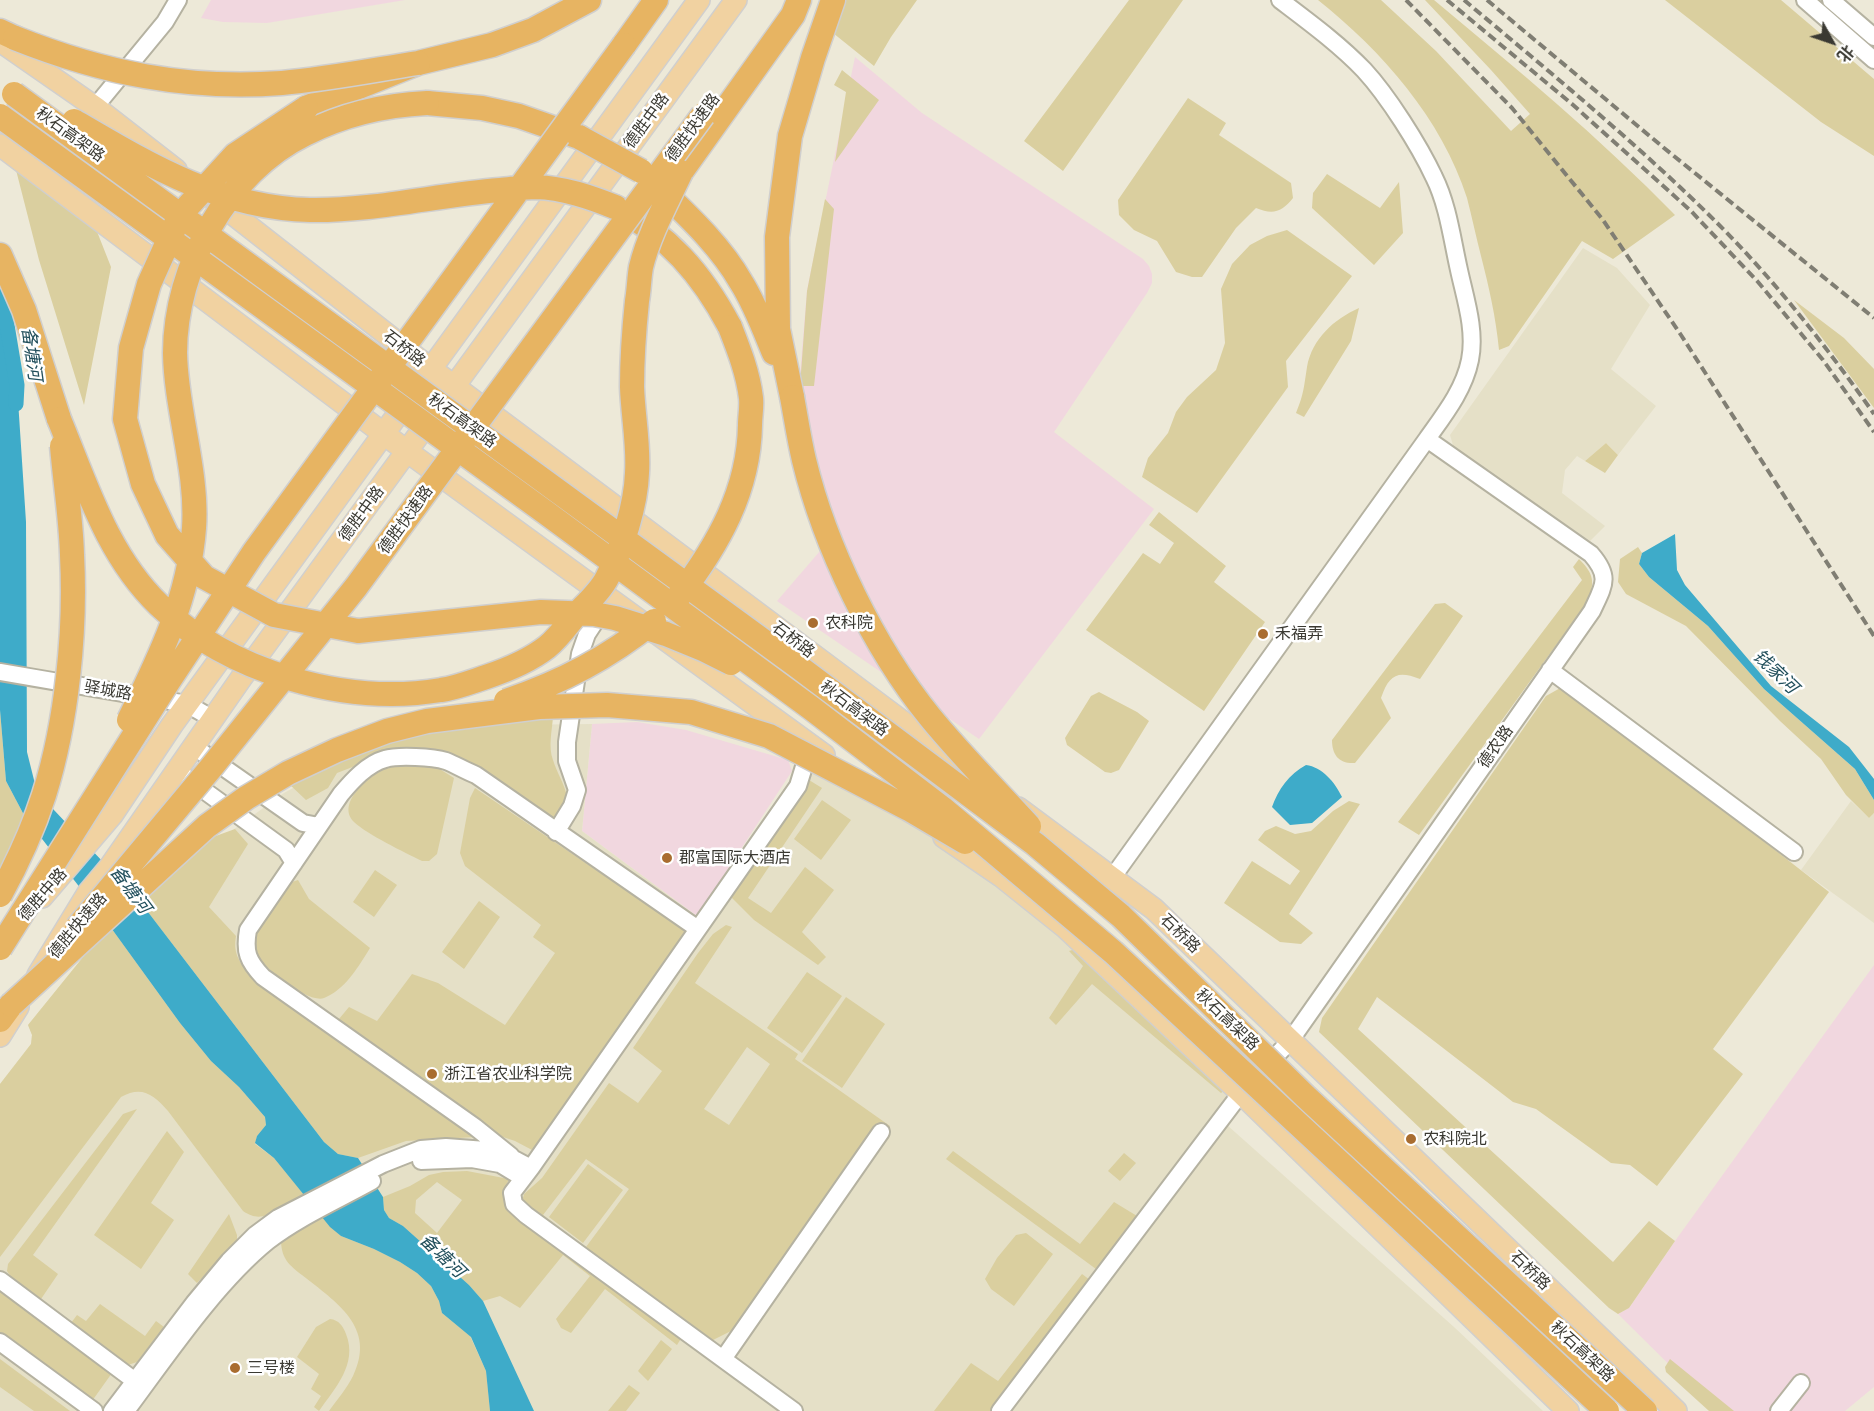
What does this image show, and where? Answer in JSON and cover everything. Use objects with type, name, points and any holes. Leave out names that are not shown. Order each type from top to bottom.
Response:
[{"type":"highway","points":[[4,40],[111,71],[203,84],[281,83],[418,63],[492,45],[533,30],[589,0]]},
{"type":"highway","points":[[0,946],[82,836],[254,552],[656,0]]},
{"type":"highway","name":"德胜快速路","points":[[6,1013],[210,770],[356,587],[704,115],[786,0]]},
{"type":"highway","points":[[0,255],[24,310],[59,419],[104,528],[132,575],[182,626],[212,646],[251,664],[293,679],[335,689],[403,693],[442,690],[500,672],[525,661],[549,646],[606,581],[627,529],[638,474],[632,387],[641,268],[657,223],[681,172],[792,15],[800,0]]},
{"type":"highway","points":[[833,0],[790,136],[777,237],[778,329],[804,461],[828,536],[859,604],[890,662],[930,717],[1077,879]]},
{"type":"highway","points":[[418,63],[306,108],[235,155],[180,215],[149,284],[131,348],[125,419],[143,484],[167,535],[204,577],[274,615],[358,631],[541,612],[594,614],[644,627],[705,650],[811,708]]},
{"type":"highway","points":[[7,89],[72,120],[166,173],[212,192],[266,206],[311,210],[346,208],[467,192],[537,187],[578,193],[615,207],[642,221],[671,245],[714,296],[730,327],[743,361],[751,399],[750,437],[745,473],[731,513],[718,540],[679,596],[632,639],[555,683],[461,716]]},
{"type":"highway","name":"秋石高架路","points":[[7,89],[787,658],[1025,837],[1121,916],[1305,1096],[1645,1411]]},
{"type":"highway","points":[[82,836],[167,640],[182,598],[187,575],[194,527],[194,498],[177,385],[175,353],[177,317],[186,278],[215,220],[238,188],[255,170],[304,134],[345,117],[393,105],[427,103],[482,108],[519,116],[579,137],[641,171],[716,246],[741,280],[792,397]]},
{"type":"highway","name":"秋石高架路","points":[[0,116],[545,512],[811,708],[942,808],[1113,952],[1607,1411]]},
{"type":"highway","points":[[0,895],[12,873],[44,795],[62,720],[71,642],[72,555],[59,419]]},
{"type":"highway","points":[[6,1013],[207,826],[246,798],[288,773],[337,750],[387,731],[427,721],[461,716],[539,707],[607,705],[691,712],[769,736],[909,809],[1027,878]]},
{"type":"main road","name":"德胜中路","points":[[0,946],[73,861],[82,836],[112,815],[187,704],[699,0]]},
{"type":"main road","name":"德胜中路","points":[[0,1036],[88,893],[109,868],[193,746],[735,0]]},
{"type":"main road","name":"石桥路","points":[[4,40],[95,107],[454,387],[1154,909],[1676,1411]]},
{"type":"main road","points":[[7,151],[383,434],[810,746],[1001,876],[1066,928],[1241,1093],[1568,1411]]},
{"type":"street","points":[[95,107],[165,22],[178,0]]},
{"type":"street","points":[[1112,878],[1427,439],[1466,377],[1471,358],[1469,312],[1446,212],[1435,178],[1410,134],[1365,71],[1312,24],[1280,0]]},
{"type":"street","points":[[1805,0],[1829,5],[1874,37]]},
{"type":"street","points":[[1829,5],[1874,60]]},
{"type":"street","name":"德农路","points":[[1000,1411],[1241,1093],[1290,1041],[1592,611],[1602,590],[1604,576],[1601,566],[1591,554],[1427,439]]},
{"type":"street","points":[[556,832],[572,806],[577,790],[567,761],[567,742],[580,654],[587,634],[609,599]]},
{"type":"street","points":[[1550,670],[1794,852]]},
{"type":"street","name":"驿城路","points":[[0,672],[187,704],[213,719]]},
{"type":"street","points":[[193,746],[303,823],[319,826]]},
{"type":"street","points":[[794,1411],[514,1204],[512,1193],[798,786],[810,746]]},
{"type":"street","points":[[527,1173],[511,1156],[475,1127],[263,977],[252,966],[245,943],[248,930],[319,826],[347,788],[368,768],[385,759],[411,757],[443,760],[476,776],[699,929]]},
{"type":"street","points":[[176,771],[286,850],[294,863]]},
{"type":"street","points":[[723,1359],[881,1132]]},
{"type":"street","points":[[112,1411],[139,1384],[226,1283],[281,1224],[421,1149],[446,1147],[499,1150],[511,1156]]},
{"type":"street","points":[[386,1168],[428,1160],[472,1159],[500,1164],[527,1173]]},
{"type":"street","points":[[0,1281],[139,1384]]},
{"type":"street","points":[[0,1342],[94,1411]]},
{"type":"street","points":[[1779,1411],[1801,1383]]},
{"type":"street","points":[[126,1411],[139,1384]]},
{"type":"shaded area","points":[[211,0],[405,0],[267,23],[223,22],[201,18]]},
{"type":"shaded area","points":[[845,0],[917,0],[874,66],[833,33]]},
{"type":"shaded area","points":[[1129,0],[1183,0],[1063,171],[1024,141]]},
{"type":"shaded area","points":[[1318,0],[1381,0],[1436,51],[1511,131],[1530,114],[1425,0],[1434,0],[1588,131],[1675,215],[1613,259],[1582,241],[1509,346],[1499,350],[1489,291],[1467,198],[1442,141],[1426,114],[1387,64],[1365,41]]},
{"type":"shaded area","points":[[1665,0],[1781,0],[1874,79],[1874,156],[1821,122]]},
{"type":"shaded area","points":[[855,57],[922,113],[1143,259],[1152,274],[1152,283],[1147,293],[1054,432],[1154,509],[979,739],[777,601],[820,551],[799,386],[807,290]]},
{"type":"shaded area","points":[[842,70],[879,100],[835,162],[846,92],[834,85]]},
{"type":"shaded area","points":[[1188,98],[1226,123],[1219,135],[1291,183],[1293,198],[1277,211],[1256,208],[1236,228],[1202,277],[1192,277],[1176,272],[1157,241],[1134,230],[1119,215],[1118,200]]},
{"type":"shaded area","points":[[16,170],[96,229],[111,267],[84,405],[39,260]]},
{"type":"shaded area","points":[[1327,174],[1380,208],[1399,182],[1403,233],[1374,265],[1312,208],[1313,193]]},
{"type":"shaded area","points":[[825,199],[834,209],[814,386],[800,386],[807,291]]},
{"type":"shaded area","points":[[1287,230],[1352,276],[1286,361],[1288,387],[1197,513],[1142,477],[1148,458],[1168,433],[1176,412],[1187,397],[1216,370],[1225,343],[1221,289],[1232,264],[1250,245],[1267,236]]},
{"type":"shaded area","points":[[1583,248],[1617,268],[1650,305],[1611,369],[1656,406],[1618,455],[1606,443],[1585,461],[1577,456],[1565,470],[1562,493],[1605,526],[1590,541],[1455,452],[1450,435]]},
{"type":"shaded area","points":[[1794,300],[1844,338],[1874,369],[1874,408]]},
{"type":"shaded area","points":[[1359,308],[1351,341],[1304,417],[1296,413],[1310,357],[1319,339],[1333,324]]},
{"type":"shaded area","points":[[1606,443],[1618,455],[1605,473],[1585,461]]},
{"type":"shaded area","points":[[1159,512],[1226,566],[1214,582],[1265,622],[1204,711],[1086,630],[1143,553],[1160,564],[1174,543],[1149,525]]},
{"type":"shaded area","points":[[1638,547],[1642,553],[1639,564],[1649,577],[1708,626],[1764,689],[1855,769],[1874,800],[1874,813],[1869,818],[1846,795],[1821,759],[1686,626],[1626,594],[1618,582],[1620,559]]},
{"type":"shaded area","points":[[1579,559],[1592,578],[1592,589],[1588,601],[1419,835],[1398,822],[1582,580],[1573,567]]},
{"type":"shaded area","points":[[1445,603],[1463,616],[1420,679],[1400,675],[1391,680],[1381,698],[1391,718],[1355,763],[1345,762],[1338,758],[1333,750],[1332,740],[1435,604]]},
{"type":"shaded area","points":[[1562,687],[1573,693],[1829,892],[1713,1049],[1743,1074],[1657,1186],[1630,1165],[1611,1163],[1536,1109],[1513,1102],[1377,997],[1358,1029],[1613,1262],[1649,1221],[1675,1241],[1629,1308],[1618,1314],[1609,1308],[1319,1032],[1322,1018],[1546,696]]},
{"type":"shaded area","points":[[1099,692],[1149,721],[1119,770],[1111,773],[1105,772],[1067,745],[1065,738],[1091,696]]},
{"type":"shaded area","points":[[0,710],[6,781],[25,817],[0,876]]},
{"type":"shaded area","points":[[553,717],[551,750],[567,796],[553,820],[482,771],[394,751],[337,773],[328,788],[306,800],[288,783],[365,749],[454,724]]},
{"type":"shaded area","points":[[637,722],[686,730],[788,760],[792,771],[697,916],[582,831],[592,724]]},
{"type":"shaded area","name":"浙江省农业科学院","points":[[592,724],[582,831],[710,926],[812,770],[921,830],[1042,919],[1228,1096],[1096,1268],[1110,1279],[1227,1125],[1454,1327],[1543,1411],[0,1411],[0,1084],[31,1044],[32,1035],[28,1025],[109,925],[161,882],[284,793],[327,769],[504,725]]},
{"type":"shaded area","points":[[411,765],[438,768],[454,778],[437,854],[429,861],[422,861],[377,838],[354,822],[349,814],[349,805],[353,797],[367,780],[392,766]]},
{"type":"shaded area","points":[[809,780],[822,788],[748,898],[771,913],[805,867],[834,890],[802,932],[826,957],[818,965],[754,920],[730,896]]},
{"type":"shaded area","points":[[475,788],[686,931],[534,1151],[494,1134],[339,1019],[349,1007],[377,1021],[412,974],[438,983],[505,1025],[555,953],[533,937],[541,925],[465,866],[460,853],[470,798]]},
{"type":"shaded area","points":[[822,800],[851,820],[821,860],[794,839]]},
{"type":"shaded area","points":[[1349,801],[1360,804],[1289,914],[1313,933],[1301,944],[1280,942],[1224,903],[1252,861],[1290,885],[1300,871],[1258,840],[1265,831],[1276,826],[1295,834],[1311,831],[1333,811]]},
{"type":"shaded area","points":[[1851,801],[1869,818],[1874,813],[1874,923],[1801,870]]},
{"type":"shaded area","points":[[235,829],[248,844],[209,907],[236,936],[236,952],[245,969],[476,1137],[406,1141],[358,1158],[338,1154],[324,1142],[138,899],[213,837]]},
{"type":"shaded area","points":[[375,870],[397,885],[374,917],[353,902]]},
{"type":"shaded area","points":[[298,880],[309,899],[370,948],[345,983],[324,998],[309,996],[279,978],[263,963],[255,947],[255,936],[261,925],[292,882]]},
{"type":"shaded area","points":[[479,901],[500,917],[464,969],[442,952]]},
{"type":"shaded area","points":[[109,925],[180,1023],[211,1061],[239,1087],[265,1117],[266,1125],[257,1136],[255,1144],[274,1158],[330,1226],[341,1236],[400,1262],[431,1286],[442,1313],[470,1336],[486,1371],[490,1411],[329,1411],[351,1380],[359,1359],[360,1343],[349,1317],[328,1295],[287,1261],[281,1242],[292,1234],[278,1211],[260,1217],[243,1211],[168,1111],[158,1100],[147,1093],[135,1092],[121,1097],[0,1257],[0,1084],[31,1044],[32,1035],[28,1025]]},
{"type":"shaded area","points":[[726,925],[732,927],[695,983],[798,1054],[795,1059],[890,1126],[739,1327],[709,1342],[521,1205],[524,1194],[542,1178],[609,1083],[638,1103],[662,1071],[633,1048],[713,934]],"holes":[[[747,1047],[770,1064],[729,1125],[704,1109]],[[586,1159],[629,1189],[586,1247],[543,1215]]]},
{"type":"shaded area","points":[[1076,949],[1226,1089],[1221,1093],[1092,984],[1056,1025],[1049,1018],[1083,966],[1069,951]]},
{"type":"shaded area","points":[[1874,965],[1874,1387],[1845,1411],[1716,1411],[1618,1314],[1629,1308]]},
{"type":"shaded area","points":[[807,972],[842,996],[802,1053],[767,1028]]},
{"type":"shaded area","points":[[846,997],[885,1024],[842,1088],[802,1061]]},
{"type":"shaded area","points":[[137,1109],[33,1255],[58,1274],[41,1299],[12,1279],[7,1271],[8,1264],[123,1114]]},
{"type":"shaded area","points":[[167,1131],[184,1152],[151,1203],[174,1220],[141,1269],[94,1235]]},
{"type":"shaded area","points":[[953,1151],[1080,1244],[1114,1202],[1137,1216],[1096,1269],[946,1159]]},
{"type":"shaded area","points":[[1124,1153],[1136,1163],[1120,1181],[1108,1171]]},
{"type":"shaded area","points":[[588,1164],[623,1190],[583,1243],[549,1217]]},
{"type":"shaded area","points":[[467,1171],[509,1179],[505,1188],[508,1205],[682,1337],[677,1345],[605,1289],[571,1333],[561,1328],[556,1319],[590,1276],[563,1255],[520,1308],[500,1296],[483,1301],[469,1285],[403,1226],[389,1218],[384,1210],[383,1197],[429,1175]],"holes":[[[437,1182],[462,1200],[437,1233],[415,1213],[416,1200]]]},
{"type":"shaded area","points":[[229,1214],[237,1241],[197,1283],[188,1274]]},
{"type":"shaded area","points":[[1026,1233],[1053,1254],[1014,1306],[991,1289],[985,1279],[997,1258],[1016,1235]]},
{"type":"shaded area","points":[[1082,1274],[1090,1280],[992,1411],[934,1411],[971,1363],[998,1381]]},
{"type":"shaded area","points":[[0,1290],[112,1373],[92,1401],[0,1333]]},
{"type":"shaded area","points":[[100,1304],[145,1336],[156,1321],[164,1327],[137,1362],[128,1365],[71,1323],[77,1315],[86,1321]]},
{"type":"shaded area","points":[[330,1319],[338,1322],[344,1328],[349,1345],[349,1355],[343,1375],[319,1411],[314,1407],[321,1396],[311,1389],[319,1374],[297,1357],[316,1327]]},
{"type":"shaded area","points":[[661,1340],[672,1349],[648,1381],[638,1371]]},
{"type":"shaded area","points":[[0,1359],[70,1411],[34,1411],[0,1387]]},
{"type":"shaded area","points":[[1670,1359],[1734,1411],[1709,1411],[1666,1372],[1665,1367]]},
{"type":"shaded area","points":[[629,1385],[640,1393],[626,1411],[608,1411]]},
{"type":"water","points":[[0,283],[17,385],[26,522],[27,752],[37,792],[138,899],[324,1142],[338,1154],[358,1158],[383,1197],[384,1210],[389,1218],[403,1226],[469,1285],[483,1301],[534,1411],[490,1411],[486,1371],[471,1337],[442,1313],[431,1286],[400,1262],[341,1236],[330,1227],[274,1158],[255,1143],[257,1136],[266,1125],[265,1117],[239,1087],[211,1061],[180,1023],[109,925],[25,817],[6,781],[0,710]]},
{"type":"water","points":[[1675,534],[1677,570],[1685,585],[1771,686],[1849,747],[1874,779],[1874,800],[1855,769],[1764,689],[1708,626],[1649,577],[1639,564],[1642,553]]},
{"type":"water","points":[[1306,765],[1312,766],[1327,776],[1342,797],[1312,823],[1290,825],[1272,807],[1285,783]]},
{"type":"waterway","name":"备塘河","points":[[0,283],[17,385],[16,404]]},
{"type":"railway","points":[[1406,0],[1512,108],[1603,220],[1681,335],[1874,636]]},
{"type":"railway","points":[[1447,0],[1572,104],[1691,211],[1758,282],[1823,360],[1874,432]]},
{"type":"railway","points":[[1464,0],[1617,130],[1729,235],[1795,309],[1874,414]]},
{"type":"railway","points":[[1487,0],[1664,148],[1874,318]]},
{"type":"place","name":"农科院","points":[[813,623]]},
{"type":"place","name":"禾福弄","points":[[1263,634]]},
{"type":"place","name":"郡富国际大酒店","points":[[667,858]]},
{"type":"place","name":"浙江省农业科学院","points":[[432,1074]]},
{"type":"place","name":"农科院北","points":[[1411,1139]]},
{"type":"place","name":"三号楼","points":[[235,1368]]},
{"type":"water label","name":"钱家河","points":[[1775,672]]}]
